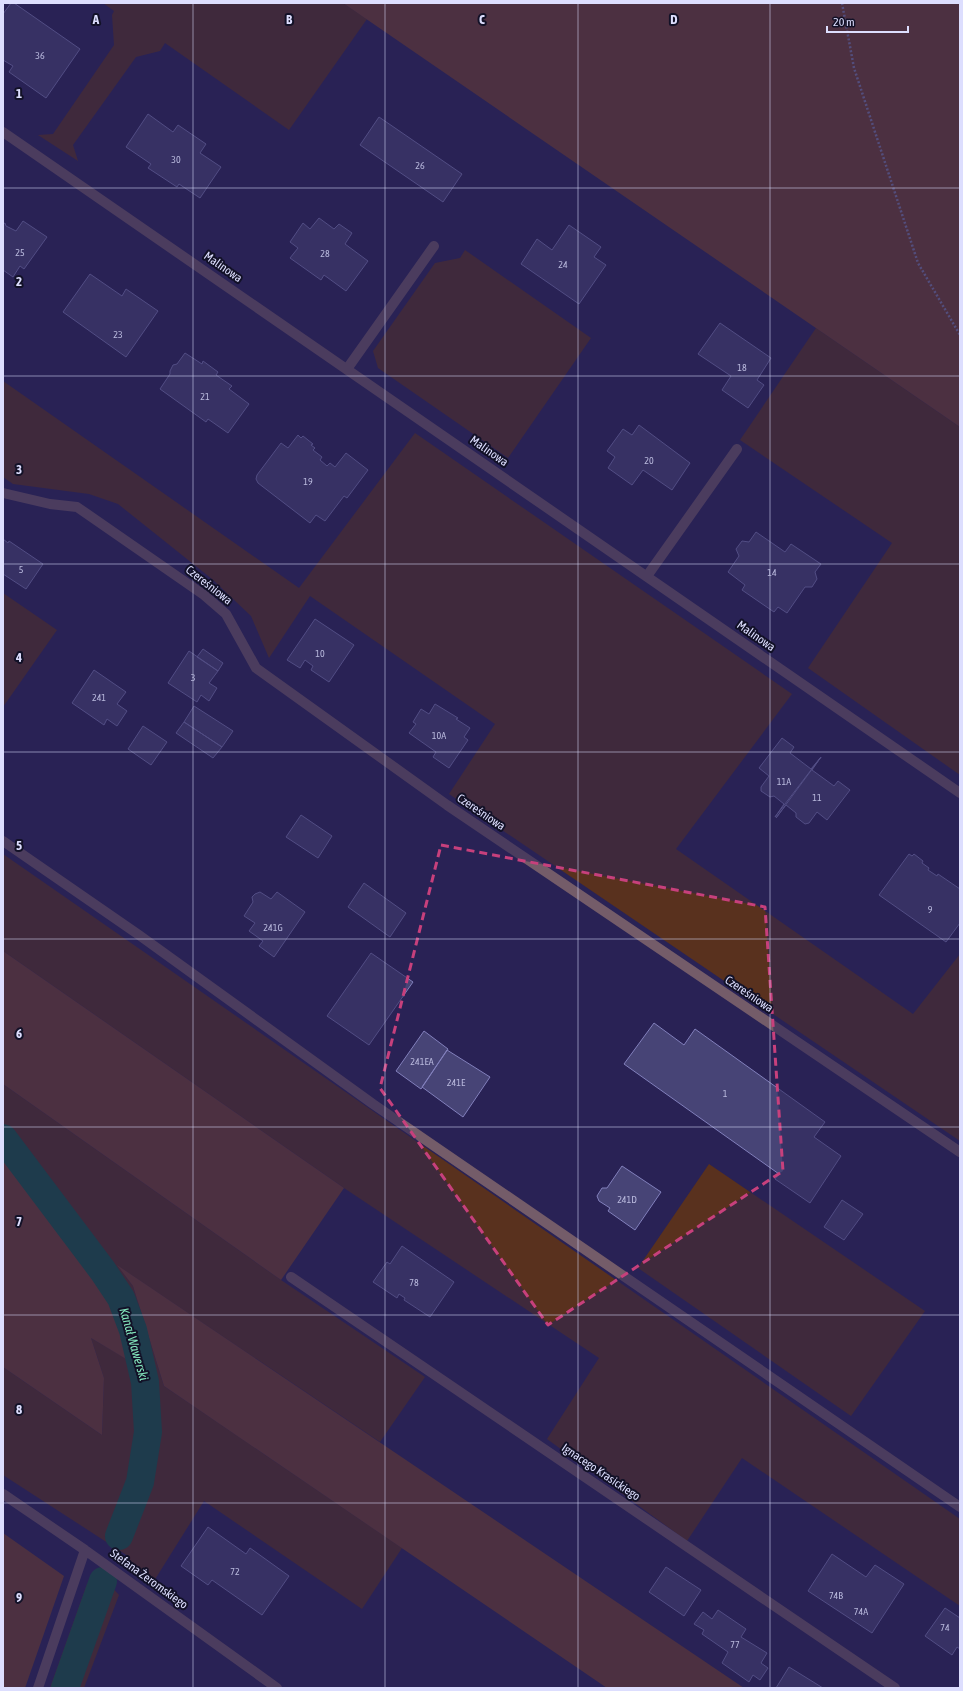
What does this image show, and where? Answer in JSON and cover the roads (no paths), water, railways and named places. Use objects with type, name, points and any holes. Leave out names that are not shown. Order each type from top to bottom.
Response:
[{"type":"street","name":"Malinowa","points":[[3,132],[647,576],[960,794]]},
{"type":"street","points":[[347,369],[434,246]]},
{"type":"street","points":[[647,576],[737,449]]},
{"type":"street","name":"Czereśniowa","points":[[3,493],[50,504],[77,507],[204,595],[226,614],[256,668],[447,805],[960,1152]]},
{"type":"street","points":[[3,841],[146,939],[373,1104],[960,1507]]},
{"type":"street","name":"Ignacego Krasickiego","points":[[292,1276],[895,1688]]},
{"type":"street","name":"Stefana Żeromskiego","points":[[3,1494],[85,1550],[278,1688]]},
{"type":"street","points":[[38,1688],[85,1550]]},
{"type":"waterway","name":"Kanał Wawerski","points":[[3,1138],[103,1271],[121,1298],[133,1330],[145,1382],[148,1432],[140,1482],[119,1536]]},
{"type":"waterway","name":"Kanał Wawerski","points":[[65,1688],[103,1581]]}]
